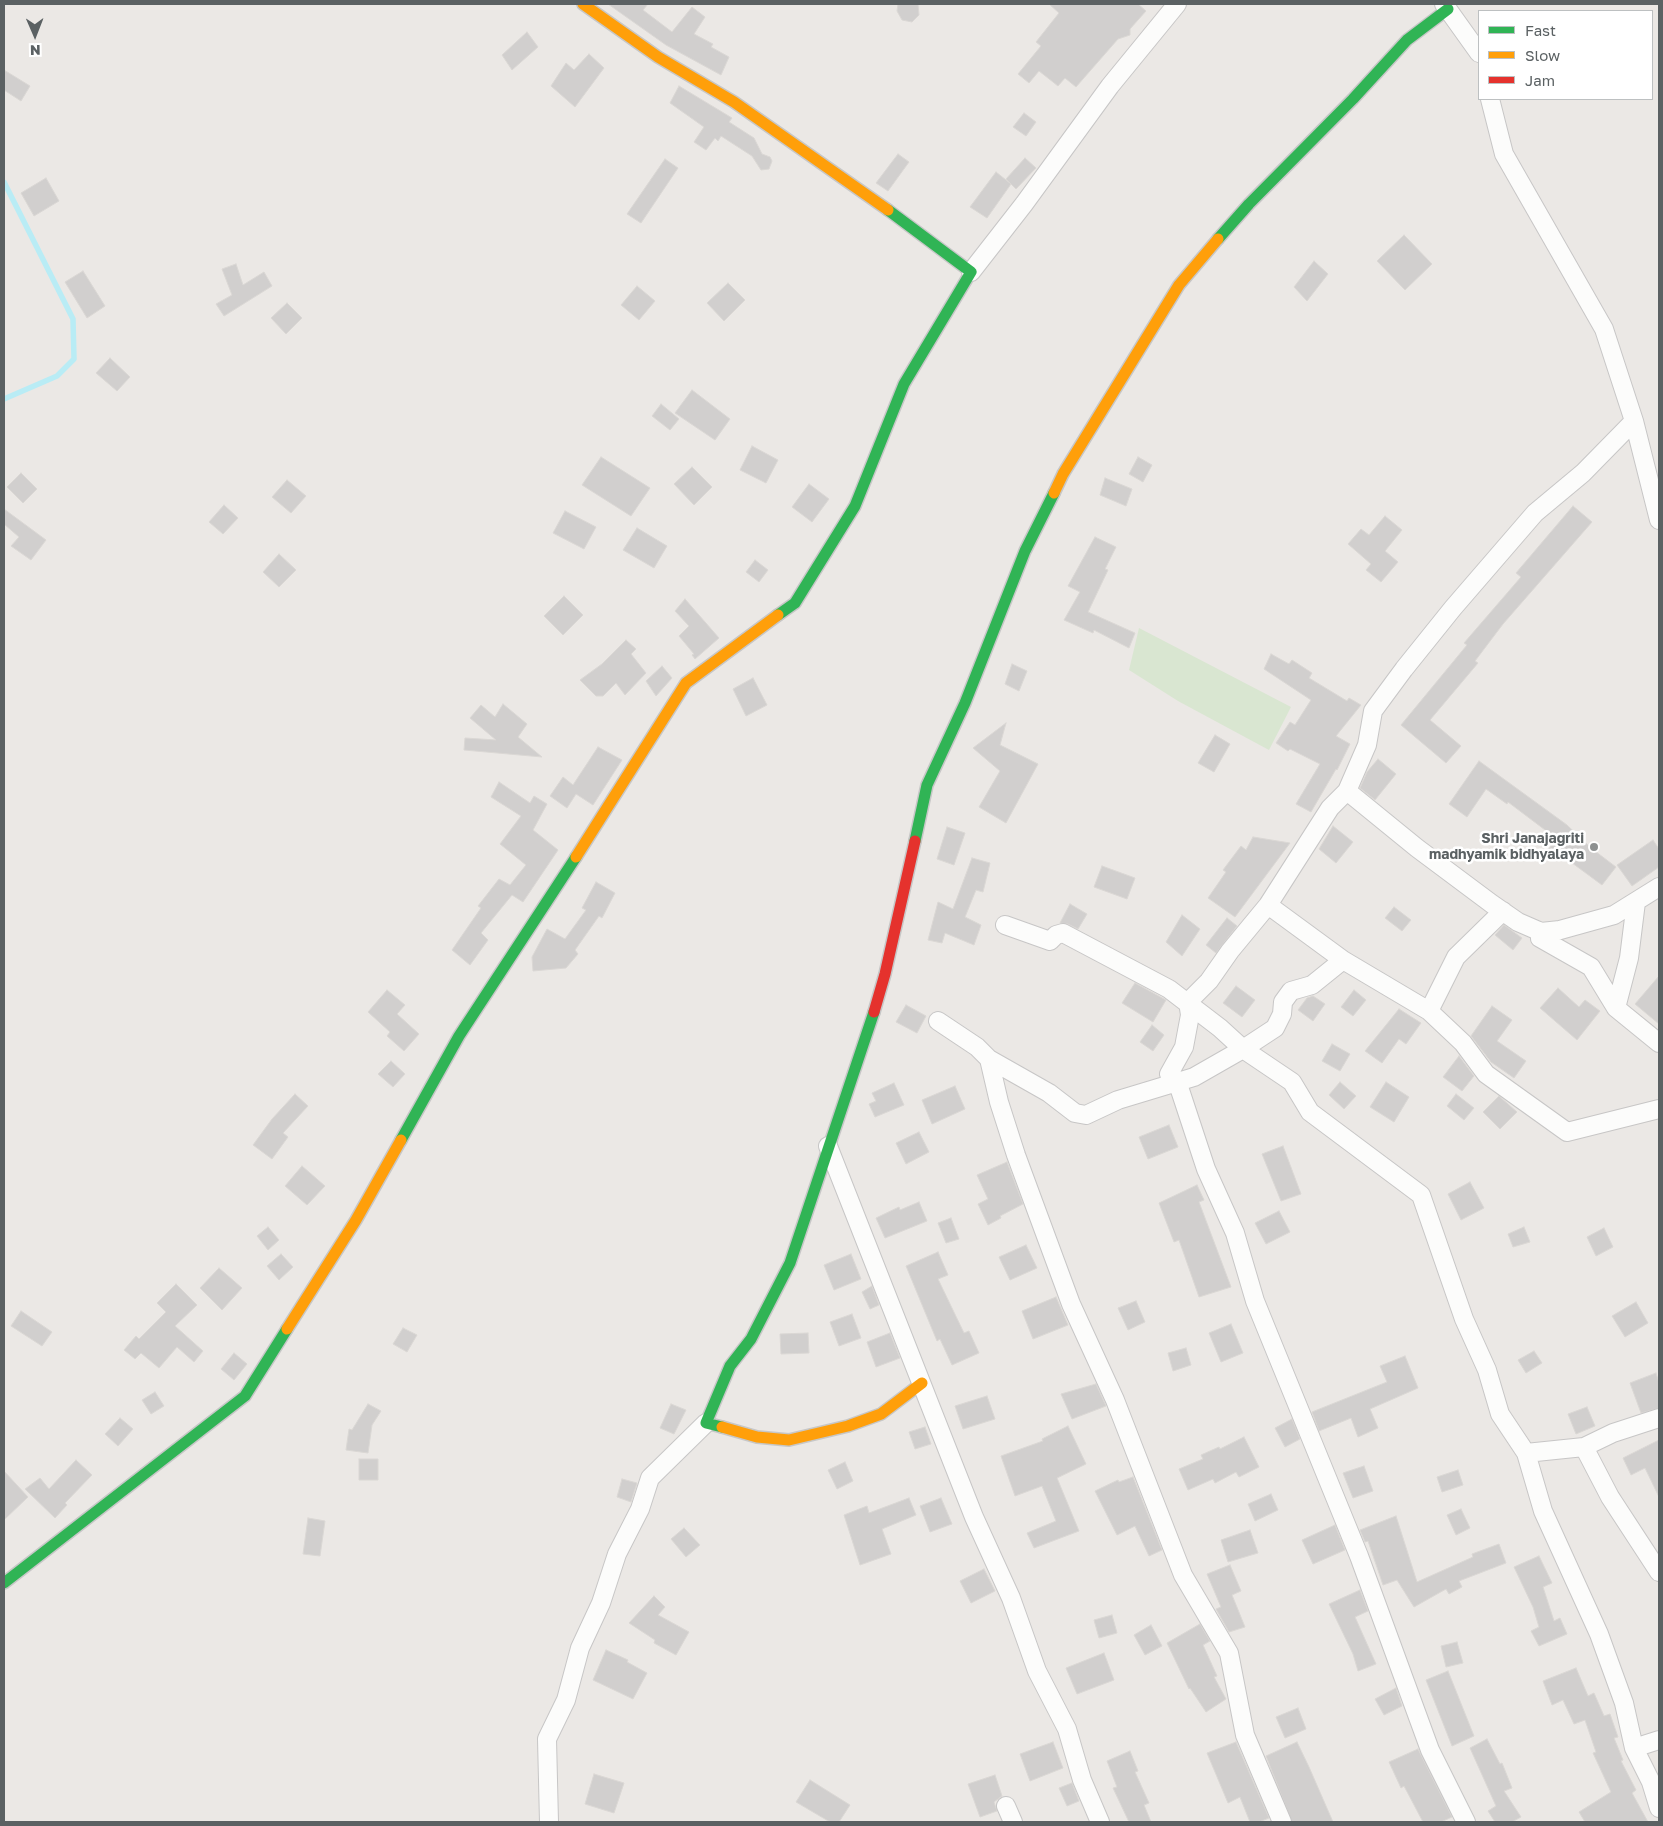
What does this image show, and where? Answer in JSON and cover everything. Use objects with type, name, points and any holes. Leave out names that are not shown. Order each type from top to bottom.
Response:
[{"type":"street","points":[[583,4],[658,57],[734,102],[847,180],[970,272]]},
{"type":"street","points":[[4,1583],[246,1396],[356,1220],[459,1036],[618,793],[686,683],[794,603],[855,506],[904,384],[970,272],[1024,204],[1110,86],[1178,4]]},
{"type":"street","points":[[549,1822],[547,1738],[566,1700],[580,1648],[601,1603],[617,1554],[640,1509],[650,1478],[706,1423],[730,1366],[751,1339],[790,1263],[828,1146],[854,1076],[885,974],[927,785],[966,703],[1025,551],[1063,474],[1180,285],[1249,204],[1353,99],[1407,40],[1446,7],[1478,52]]},
{"type":"street","points":[[1490,100],[1504,154],[1604,329],[1634,421],[1659,520]]},
{"type":"street","points":[[1188,1002],[1210,981],[1230,951],[1268,905],[1330,808],[1347,791],[1367,745],[1373,711],[1428,639],[1535,514],[1583,473],[1634,421]]},
{"type":"street","points":[[1347,791],[1418,848],[1518,922],[1541,932],[1560,930],[1614,914],[1659,887]]},
{"type":"street","points":[[1616,1008],[1629,958],[1636,902]]},
{"type":"street","points":[[1268,905],[1343,960],[1430,1011],[1463,1044],[1486,1074],[1567,1132],[1659,1108]]},
{"type":"street","points":[[1430,1011],[1456,957],[1503,911]]},
{"type":"street","points":[[1005,925],[1050,941],[1056,935],[1063,933],[1169,989],[1188,1002],[1243,1049],[1292,1082],[1310,1112],[1421,1195],[1464,1319],[1487,1370],[1500,1414],[1526,1453],[1544,1512],[1599,1634],[1624,1702],[1634,1748],[1651,1782],[1659,1808]]},
{"type":"street","points":[[1541,932],[1540,938],[1591,967],[1616,1008],[1659,1043]]},
{"type":"street","points":[[938,1021],[977,1047],[989,1059],[1049,1093],[1075,1113],[1086,1115],[1118,1100],[1212,1069],[1275,1028],[1282,1014],[1283,1002],[1290,991],[1312,985],[1343,960]]},
{"type":"street","points":[[1188,1002],[1190,1015],[1184,1047],[1169,1074],[1177,1081],[1206,1169],[1235,1233],[1255,1301],[1359,1556],[1430,1750],[1466,1822]]},
{"type":"street","points":[[989,1059],[999,1102],[1016,1155],[1071,1304],[1122,1417],[1183,1575],[1228,1653],[1245,1735],[1282,1822]]},
{"type":"street","points":[[828,1146],[974,1517],[1011,1598],[1037,1671],[1067,1729],[1082,1780],[1100,1822]]},
{"type":"street","points":[[706,1423],[757,1437],[789,1440],[848,1426],[882,1414],[922,1383]]},
{"type":"street","points":[[1526,1453],[1584,1447],[1613,1434],[1659,1418]]},
{"type":"street","points":[[1584,1447],[1610,1497],[1659,1572]]},
{"type":"street","points":[[1634,1748],[1659,1740]]},
{"type":"street","points":[[1006,1806],[1013,1822]]},
{"type":"green space","points":[[1139,628],[1291,707],[1269,750],[1178,701],[1129,670]]},
{"type":"building","points":[[608,4],[648,4],[643,10],[672,32],[692,7],[705,17],[694,34],[713,44],[711,47],[729,57],[721,75],[666,45]]},
{"type":"building","points":[[898,4],[918,4],[919,15],[912,22],[902,20],[897,11]]},
{"type":"building","points":[[1049,4],[1138,4],[1146,11],[1130,29],[1130,35],[1118,39],[1076,87],[1065,78],[1058,86],[1039,71],[1029,83],[1018,74],[1041,46],[1036,42],[1059,13]]},
{"type":"building","points":[[527,32],[538,47],[512,70],[502,55]]},
{"type":"building","points":[[589,54],[604,68],[575,107],[551,86],[566,63],[574,70]]},
{"type":"building","points":[[4,70],[30,86],[21,101],[4,90]]},
{"type":"building","points":[[679,86],[732,118],[729,122],[754,138],[762,154],[770,157],[772,161],[769,169],[761,170],[752,156],[721,136],[718,141],[715,138],[706,150],[694,142],[704,127],[670,103]]},
{"type":"building","points":[[1024,113],[1036,122],[1026,136],[1013,127]]},
{"type":"building","points":[[898,154],[909,162],[888,191],[876,183]]},
{"type":"building","points":[[1025,158],[1036,168],[1016,189],[1006,179]]},
{"type":"building","points":[[665,159],[678,168],[641,223],[627,214]]},
{"type":"building","points":[[996,172],[1011,184],[987,218],[970,207]]},
{"type":"building","points":[[46,178],[59,201],[34,216],[21,193]]},
{"type":"building","points":[[1404,235],[1432,264],[1405,290],[1377,261]]},
{"type":"building","points":[[1314,261],[1328,274],[1307,301],[1294,287]]},
{"type":"building","points":[[236,264],[243,285],[264,272],[272,286],[224,316],[216,304],[232,295],[222,269]]},
{"type":"building","points":[[83,271],[105,306],[87,318],[65,282]]},
{"type":"building","points":[[728,283],[745,300],[724,321],[707,303]]},
{"type":"building","points":[[637,286],[655,301],[639,320],[621,305]]},
{"type":"building","points":[[287,303],[302,318],[286,334],[271,318]]},
{"type":"building","points":[[110,358],[130,377],[117,391],[96,373]]},
{"type":"building","points":[[692,390],[730,419],[715,440],[675,413]]},
{"type":"building","points":[[661,404],[679,419],[670,430],[652,416]]},
{"type":"building","points":[[752,446],[778,460],[766,483],[740,470]]},
{"type":"building","points":[[601,457],[650,488],[631,516],[582,485]]},
{"type":"building","points":[[1138,457],[1152,465],[1143,482],[1129,474]]},
{"type":"building","points":[[692,467],[712,487],[694,505],[674,484]]},
{"type":"building","points":[[21,473],[37,489],[23,503],[7,487]]},
{"type":"building","points":[[1105,478],[1132,489],[1126,506],[1100,495]]},
{"type":"building","points":[[287,480],[306,496],[291,513],[272,497]]},
{"type":"building","points":[[809,484],[829,499],[812,522],[792,507]]},
{"type":"building","points":[[224,505],[238,518],[223,534],[209,522]]},
{"type":"building","points":[[1573,506],[1592,522],[1503,624],[1475,661],[1478,663],[1430,720],[1461,746],[1446,763],[1401,725],[1467,645],[1464,643],[1521,577],[1516,573]]},
{"type":"building","points":[[4,509],[46,540],[31,560],[11,546],[19,537],[4,524]]},
{"type":"building","points":[[565,511],[596,527],[584,549],[553,533]]},
{"type":"building","points":[[1385,516],[1402,530],[1385,551],[1398,562],[1381,582],[1366,570],[1371,564],[1348,544],[1361,529],[1369,535]]},
{"type":"building","points":[[637,528],[667,546],[654,568],[623,550]]},
{"type":"building","points":[[1095,537],[1116,547],[1105,569],[1108,570],[1088,612],[1135,633],[1129,648],[1094,630],[1093,633],[1064,620],[1080,592],[1068,586]]},
{"type":"building","points":[[279,554],[296,570],[279,587],[263,572]]},
{"type":"building","points":[[755,560],[768,570],[759,582],[746,572]]},
{"type":"building","points":[[564,596],[583,615],[563,635],[544,616]]},
{"type":"building","points":[[685,599],[719,638],[695,659],[692,655],[694,654],[679,636],[689,626],[675,611]]},
{"type":"building","points":[[626,640],[636,649],[631,654],[646,673],[625,695],[616,683],[603,696],[596,696],[580,680],[602,664]]},
{"type":"building","points":[[1271,654],[1289,664],[1292,660],[1312,673],[1309,678],[1347,701],[1349,698],[1361,705],[1336,736],[1350,744],[1337,770],[1311,812],[1296,804],[1320,764],[1290,749],[1288,751],[1276,743],[1290,722],[1295,725],[1311,700],[1264,669]]},
{"type":"building","points":[[1012,664],[1027,671],[1019,691],[1005,684]]},
{"type":"building","points":[[662,666],[672,678],[656,696],[646,681]]},
{"type":"building","points":[[753,678],[767,705],[746,716],[733,689]]},
{"type":"building","points":[[503,704],[527,724],[518,737],[542,757],[464,750],[465,738],[496,740],[470,718],[481,705],[495,717]]},
{"type":"building","points":[[1006,723],[1000,745],[1038,764],[1006,823],[979,807],[1000,771],[973,748]]},
{"type":"building","points":[[1215,735],[1230,744],[1214,772],[1198,763]]},
{"type":"building","points":[[598,747],[622,760],[593,805],[576,794],[567,808],[550,796],[563,777],[573,785]]},
{"type":"building","points":[[1378,759],[1396,774],[1375,800],[1360,788],[1367,772]]},
{"type":"building","points":[[1479,761],[1567,825],[1591,848],[1616,867],[1602,885],[1564,857],[1560,861],[1547,851],[1557,839],[1508,802],[1507,804],[1486,789],[1467,817],[1449,804]]},
{"type":"building","points":[[499,782],[530,803],[534,796],[547,804],[533,830],[558,850],[523,902],[512,895],[481,933],[488,940],[470,965],[452,950],[481,908],[478,906],[499,879],[510,885],[526,865],[500,844],[521,816],[491,797]]},
{"type":"building","points":[[1333,826],[1353,842],[1336,863],[1319,849]]},
{"type":"building","points":[[947,827],[965,833],[954,865],[937,859]]},
{"type":"building","points":[[1253,837],[1290,843],[1235,917],[1208,898],[1226,872],[1223,870],[1241,846],[1246,850]]},
{"type":"building","points":[[1653,840],[1659,849],[1659,867],[1632,886],[1617,865]]},
{"type":"building","points":[[972,858],[990,863],[983,892],[976,890],[965,917],[981,925],[974,945],[945,933],[942,943],[928,940],[938,902],[953,909]]},
{"type":"building","points":[[1102,866],[1135,878],[1127,899],[1094,887]]},
{"type":"building","points":[[596,882],[615,893],[602,918],[599,916],[575,950],[578,954],[566,968],[533,971],[532,957],[547,929],[565,939],[586,910],[582,908]]},
{"type":"building","points":[[1070,904],[1087,914],[1078,929],[1068,924],[1060,923]]},
{"type":"building","points":[[1394,907],[1411,920],[1402,931],[1385,918]]},
{"type":"building","points":[[1182,915],[1200,929],[1182,956],[1166,942]]},
{"type":"building","points":[[1227,918],[1237,926],[1216,953],[1206,945]]},
{"type":"building","points":[[1504,925],[1522,938],[1513,950],[1495,935]]},
{"type":"building","points":[[1659,976],[1659,1024],[1635,1004]]},
{"type":"building","points":[[1135,983],[1166,1000],[1153,1022],[1122,1003]]},
{"type":"building","points":[[1236,986],[1255,1000],[1242,1017],[1223,1003]]},
{"type":"building","points":[[1558,988],[1579,1007],[1585,1000],[1600,1011],[1577,1040],[1540,1008]]},
{"type":"building","points":[[387,990],[405,1005],[397,1014],[419,1034],[404,1051],[387,1036],[390,1032],[368,1012]]},
{"type":"building","points":[[1354,990],[1366,1000],[1353,1016],[1341,1007]]},
{"type":"building","points":[[1313,996],[1325,1004],[1313,1021],[1298,1010],[1307,998]]},
{"type":"building","points":[[906,1005],[926,1016],[917,1033],[896,1022]]},
{"type":"building","points":[[1492,1006],[1512,1020],[1497,1041],[1526,1061],[1514,1078],[1491,1062],[1471,1036]]},
{"type":"building","points":[[1399,1009],[1421,1023],[1406,1044],[1399,1039],[1382,1063],[1365,1051]]},
{"type":"building","points":[[1152,1025],[1164,1035],[1153,1051],[1140,1042]]},
{"type":"building","points":[[1332,1044],[1350,1054],[1340,1071],[1322,1061]]},
{"type":"building","points":[[1459,1056],[1474,1076],[1462,1091],[1443,1077]]},
{"type":"building","points":[[391,1061],[405,1074],[393,1087],[378,1074]]},
{"type":"building","points":[[1340,1082],[1356,1096],[1344,1109],[1329,1095]]},
{"type":"building","points":[[1386,1082],[1409,1097],[1394,1122],[1370,1107]]},
{"type":"building","points":[[894,1083],[904,1105],[875,1117],[869,1104],[876,1101],[872,1093]]},
{"type":"building","points":[[955,1086],[965,1109],[932,1124],[922,1100]]},
{"type":"building","points":[[295,1094],[308,1106],[283,1133],[288,1137],[272,1159],[253,1145],[272,1119]]},
{"type":"building","points":[[1456,1094],[1474,1108],[1464,1120],[1447,1106]]},
{"type":"building","points":[[1499,1096],[1517,1112],[1500,1129],[1483,1112]]},
{"type":"building","points":[[1169,1125],[1178,1147],[1148,1159],[1139,1137]]},
{"type":"building","points":[[919,1132],[929,1152],[906,1164],[896,1143]]},
{"type":"building","points":[[1283,1146],[1301,1194],[1281,1201],[1262,1154]]},
{"type":"building","points":[[1007,1162],[1023,1204],[1000,1216],[1001,1218],[988,1225],[978,1204],[988,1199],[977,1175]]},
{"type":"building","points":[[302,1166],[325,1186],[307,1205],[285,1186]]},
{"type":"building","points":[[1470,1182],[1484,1208],[1461,1220],[1448,1194]]},
{"type":"building","points":[[1197,1185],[1204,1200],[1199,1202],[1231,1287],[1199,1297],[1179,1240],[1174,1242],[1159,1203]]},
{"type":"building","points":[[919,1202],[927,1221],[885,1238],[876,1218],[899,1207],[900,1210]]},
{"type":"building","points":[[1279,1211],[1290,1232],[1266,1244],[1255,1223]]},
{"type":"building","points":[[951,1218],[959,1239],[946,1243],[938,1223]]},
{"type":"building","points":[[268,1227],[279,1240],[268,1250],[257,1236]]},
{"type":"building","points":[[1524,1227],[1530,1242],[1513,1247],[1508,1234]]},
{"type":"building","points":[[1604,1228],[1613,1247],[1596,1256],[1587,1237]]},
{"type":"building","points":[[1026,1245],[1037,1268],[1010,1280],[999,1257]]},
{"type":"building","points":[[938,1252],[948,1275],[938,1279],[964,1333],[969,1331],[979,1353],[952,1365],[940,1339],[937,1341],[906,1266]]},
{"type":"building","points":[[281,1254],[293,1267],[279,1280],[267,1266]]},
{"type":"building","points":[[851,1254],[861,1279],[834,1290],[824,1265]]},
{"type":"building","points":[[219,1268],[242,1288],[222,1310],[200,1288]]},
{"type":"building","points":[[176,1284],[197,1305],[175,1326],[203,1351],[194,1362],[177,1347],[159,1368],[141,1353],[135,1359],[124,1350],[136,1336],[139,1339],[166,1312],[157,1303]]},
{"type":"building","points":[[872,1286],[879,1305],[870,1309],[862,1292]]},
{"type":"building","points":[[1056,1297],[1068,1325],[1033,1339],[1022,1311]]},
{"type":"building","points":[[1136,1301],[1145,1322],[1128,1330],[1118,1308]]},
{"type":"building","points":[[1636,1302],[1648,1323],[1625,1337],[1612,1316]]},
{"type":"building","points":[[21,1311],[52,1332],[42,1346],[11,1326]]},
{"type":"building","points":[[852,1314],[861,1338],[839,1346],[830,1322]]},
{"type":"building","points":[[1231,1324],[1243,1353],[1221,1362],[1209,1333]]},
{"type":"building","points":[[403,1328],[417,1335],[407,1352],[393,1344]]},
{"type":"building","points":[[808,1333],[809,1353],[781,1354],[780,1334]]},
{"type":"building","points":[[890,1333],[900,1358],[876,1367],[867,1342]]},
{"type":"building","points":[[1186,1348],[1191,1365],[1173,1371],[1168,1353]]},
{"type":"building","points":[[1534,1351],[1542,1363],[1526,1373],[1518,1360]]},
{"type":"building","points":[[234,1353],[247,1364],[234,1380],[221,1369]]},
{"type":"building","points":[[1405,1356],[1418,1388],[1370,1409],[1378,1428],[1358,1437],[1351,1418],[1319,1431],[1312,1412],[1387,1382],[1380,1366]]},
{"type":"building","points":[[1656,1373],[1659,1383],[1659,1408],[1641,1413],[1630,1383]]},
{"type":"building","points":[[1096,1384],[1106,1406],[1072,1419],[1061,1394]]},
{"type":"building","points":[[155,1392],[164,1406],[151,1414],[142,1400]]},
{"type":"building","points":[[987,1396],[995,1419],[963,1429],[955,1406]]},
{"type":"building","points":[[368,1404],[381,1411],[372,1425],[368,1453],[346,1450],[349,1429],[352,1430]]},
{"type":"building","points":[[671,1404],[686,1410],[674,1434],[660,1428]]},
{"type":"building","points":[[1587,1407],[1595,1426],[1576,1434],[1568,1414]]},
{"type":"building","points":[[120,1418],[133,1429],[118,1446],[105,1434]]},
{"type":"building","points":[[1292,1419],[1300,1439],[1285,1447],[1275,1428]]},
{"type":"building","points":[[1068,1426],[1086,1464],[1057,1478],[1079,1531],[1034,1548],[1027,1533],[1056,1521],[1042,1486],[1015,1496],[1001,1456],[1043,1441],[1042,1439]]},
{"type":"building","points":[[925,1427],[931,1444],[915,1449],[909,1432]]},
{"type":"building","points":[[1244,1437],[1259,1467],[1239,1477],[1236,1472],[1215,1483],[1213,1479],[1188,1490],[1179,1469],[1203,1459],[1201,1455],[1219,1447],[1220,1449]]},
{"type":"building","points":[[1659,1440],[1659,1497],[1645,1468],[1631,1475],[1623,1458]]},
{"type":"building","points":[[359,1459],[378,1459],[378,1480],[359,1480]]},
{"type":"building","points":[[76,1460],[92,1475],[65,1503],[67,1505],[55,1518],[25,1489],[40,1478],[49,1489]]},
{"type":"building","points":[[845,1462],[853,1481],[837,1489],[828,1470]]},
{"type":"building","points":[[1364,1466],[1373,1491],[1353,1498],[1343,1473]]},
{"type":"building","points":[[1458,1470],[1463,1485],[1442,1492],[1437,1477]]},
{"type":"building","points":[[4,1471],[28,1497],[4,1520]]},
{"type":"building","points":[[1133,1477],[1162,1550],[1149,1556],[1135,1526],[1117,1535],[1095,1491],[1118,1480],[1119,1482]]},
{"type":"building","points":[[622,1479],[637,1483],[631,1502],[617,1497]]},
{"type":"building","points":[[1271,1494],[1278,1510],[1255,1521],[1248,1504]]},
{"type":"building","points":[[909,1498],[916,1515],[882,1529],[891,1554],[860,1565],[844,1515],[867,1506],[869,1513]]},
{"type":"building","points":[[941,1498],[952,1524],[930,1532],[920,1506]]},
{"type":"building","points":[[1461,1509],[1470,1528],[1456,1535],[1447,1515]]},
{"type":"building","points":[[1396,1516],[1417,1582],[1473,1557],[1472,1554],[1499,1544],[1506,1563],[1459,1581],[1462,1587],[1449,1594],[1446,1589],[1414,1607],[1397,1580],[1383,1585],[1368,1541],[1365,1542],[1360,1530]]},
{"type":"building","points":[[308,1518],[325,1521],[320,1556],[303,1554]]},
{"type":"building","points":[[1335,1525],[1345,1550],[1313,1564],[1302,1540]]},
{"type":"building","points":[[684,1528],[700,1545],[686,1557],[671,1539]]},
{"type":"building","points":[[1250,1530],[1258,1553],[1228,1562],[1221,1540]]},
{"type":"building","points":[[1539,1556],[1552,1583],[1543,1587],[1554,1621],[1560,1618],[1567,1634],[1539,1646],[1531,1631],[1539,1627],[1533,1607],[1514,1567]]},
{"type":"building","points":[[1230,1565],[1241,1591],[1232,1595],[1245,1627],[1229,1632],[1216,1609],[1221,1607],[1207,1574]]},
{"type":"building","points":[[984,1569],[995,1591],[971,1603],[960,1581]]},
{"type":"building","points":[[1360,1590],[1368,1611],[1355,1617],[1376,1664],[1358,1671],[1353,1654],[1329,1604]]},
{"type":"building","points":[[654,1596],[665,1607],[658,1615],[689,1632],[676,1655],[654,1643],[655,1640],[629,1623]]},
{"type":"building","points":[[1112,1615],[1117,1633],[1099,1638],[1094,1620]]},
{"type":"building","points":[[1200,1624],[1210,1641],[1203,1645],[1217,1676],[1214,1677],[1226,1699],[1206,1712],[1189,1689],[1167,1643]]},
{"type":"building","points":[[1151,1625],[1162,1646],[1145,1655],[1134,1635]]},
{"type":"building","points":[[1457,1642],[1463,1663],[1446,1667],[1441,1646]]},
{"type":"building","points":[[606,1650],[628,1660],[627,1662],[647,1673],[633,1699],[593,1680]]},
{"type":"building","points":[[1104,1653],[1114,1680],[1077,1694],[1066,1668]]},
{"type":"building","points":[[1576,1668],[1588,1696],[1594,1693],[1604,1716],[1610,1714],[1618,1737],[1614,1738],[1623,1760],[1621,1761],[1636,1790],[1632,1793],[1648,1822],[1585,1822],[1579,1812],[1611,1792],[1593,1753],[1596,1752],[1585,1720],[1574,1724],[1563,1700],[1552,1705],[1543,1681]]},
{"type":"building","points":[[1448,1671],[1474,1736],[1452,1746],[1426,1680]]},
{"type":"building","points":[[1396,1688],[1402,1706],[1384,1715],[1375,1699]]},
{"type":"building","points":[[1298,1708],[1306,1729],[1285,1738],[1276,1717]]},
{"type":"building","points":[[1487,1739],[1500,1764],[1502,1763],[1512,1788],[1504,1791],[1521,1817],[1512,1822],[1495,1822],[1488,1811],[1496,1806],[1470,1748]]},
{"type":"building","points":[[1053,1742],[1063,1768],[1030,1781],[1020,1754]]},
{"type":"building","points":[[1236,1742],[1269,1818],[1259,1822],[1250,1822],[1240,1797],[1228,1803],[1207,1753]]},
{"type":"building","points":[[1297,1742],[1333,1822],[1292,1822],[1266,1756]]},
{"type":"building","points":[[1418,1749],[1452,1817],[1441,1822],[1423,1822],[1404,1786],[1401,1788],[1389,1762]]},
{"type":"building","points":[[1130,1751],[1138,1771],[1135,1772],[1149,1803],[1144,1805],[1151,1822],[1129,1822],[1113,1788],[1117,1787],[1107,1761]]},
{"type":"building","points":[[594,1774],[624,1783],[614,1813],[585,1804]]},
{"type":"building","points":[[995,1775],[1002,1796],[994,1802],[997,1811],[980,1817],[968,1784]]},
{"type":"building","points":[[810,1780],[850,1805],[839,1822],[830,1822],[796,1802]]},
{"type":"building","points":[[1072,1783],[1079,1801],[1067,1806],[1059,1788]]},
{"type":"waterway","points":[[4,182],[73,319],[74,359],[57,376],[4,399]]},
{"type":"traffic: fast","points":[[1218,239],[1249,204],[1353,99],[1407,40],[1448,9]]},
{"type":"traffic: fast","points":[[778,615],[795,603],[855,506],[904,384],[971,272],[888,210]]},
{"type":"traffic: fast","points":[[915,841],[927,785],[965,703],[1025,551],[1054,493]]},
{"type":"traffic: fast","points":[[401,1140],[459,1036],[576,857]]},
{"type":"traffic: fast","points":[[722,1427],[706,1423],[730,1366],[751,1339],[790,1263],[874,1012]]},
{"type":"traffic: fast","points":[[4,1583],[245,1396],[287,1329]]},
{"type":"traffic: slow","points":[[583,4],[658,57],[734,102],[888,210]]},
{"type":"traffic: slow","points":[[1054,493],[1063,474],[1179,285],[1218,239]]},
{"type":"traffic: slow","points":[[576,857],[686,683],[778,615]]},
{"type":"traffic: slow","points":[[287,1329],[356,1220],[401,1140]]},
{"type":"traffic: slow","points":[[722,1427],[757,1437],[789,1440],[848,1426],[881,1414],[922,1383]]},
{"type":"traffic: jam","points":[[874,1012],[885,974],[915,841]]},
{"type":"place","name":"Shri Janajagriti madhyamik bidhyalaya","points":[[1594,847]]}]
